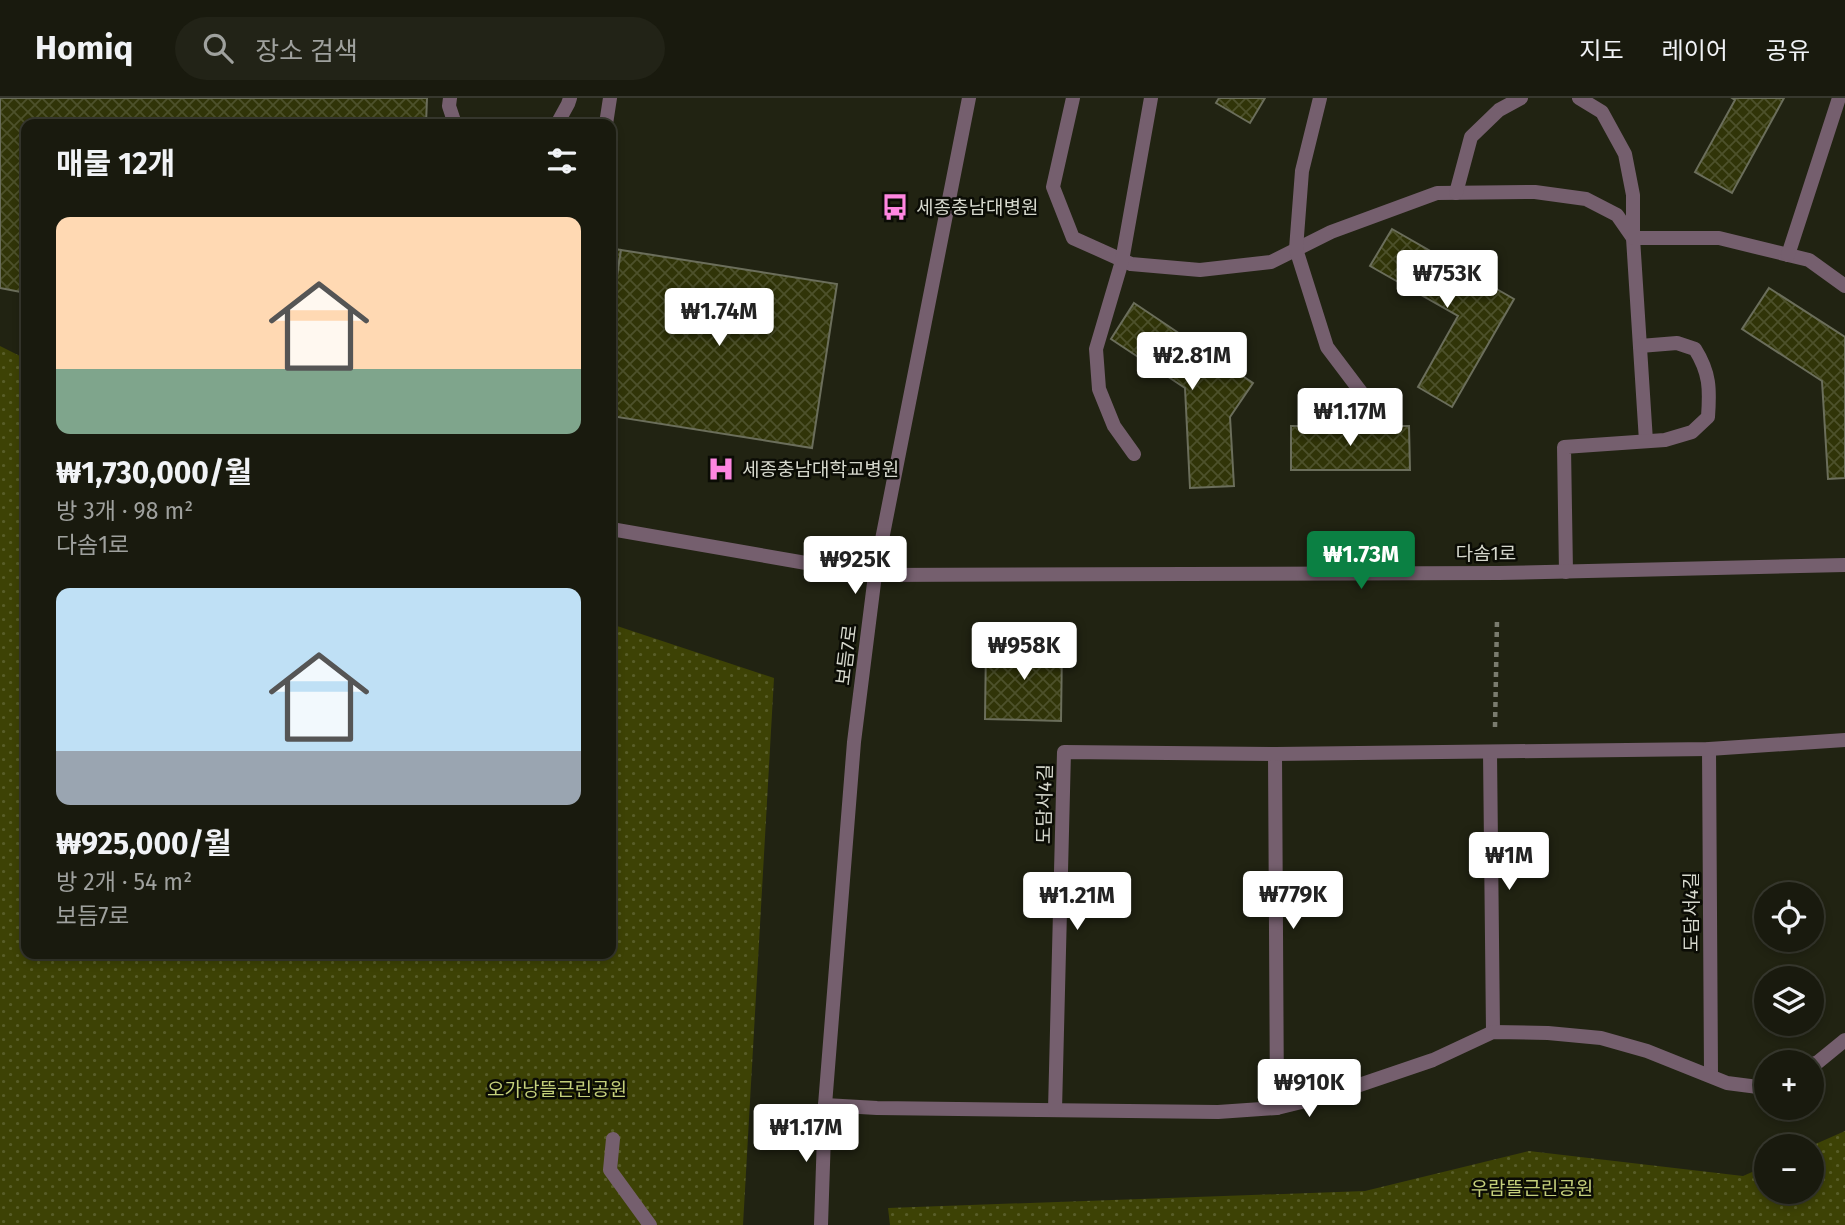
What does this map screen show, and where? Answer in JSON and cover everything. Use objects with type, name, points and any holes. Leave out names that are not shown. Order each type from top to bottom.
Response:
[{"type":"street","points":[[450,98],[449,106],[453,119]]},
{"type":"street","points":[[560,119],[570,98]]},
{"type":"street","points":[[606,119],[610,98]]},
{"type":"street","name":"보듬7로","points":[[821,1225],[825,1105],[854,742],[875,575],[969,98]]},
{"type":"street","points":[[1073,98],[1053,187],[1073,239],[1131,264],[1200,270],[1271,261],[1331,232],[1437,193],[1456,192],[1535,192],[1586,199],[1617,215],[1633,238]]},
{"type":"street","points":[[1135,454],[1114,426],[1099,389],[1096,349],[1122,261],[1151,98]]},
{"type":"street","points":[[1320,98],[1302,171],[1296,249],[1327,347],[1361,392]]},
{"type":"street","points":[[1456,192],[1471,137],[1499,110],[1521,98]]},
{"type":"street","points":[[1579,98],[1602,112],[1625,154],[1633,195],[1633,238],[1646,441]]},
{"type":"street","points":[[1788,255],[1839,98]]},
{"type":"street","points":[[1633,238],[1719,238],[1809,260],[1845,286]]},
{"type":"street","points":[[1566,572],[1564,447],[1665,440],[1692,432],[1708,417],[1710,397],[1705,366],[1695,349],[1677,343],[1640,346]]},
{"type":"street","name":"다솜1로","points":[[616,530],[875,575],[1566,572],[1845,565]]},
{"type":"street","name":"도담서4길","points":[[1055,1111],[1064,752],[1275,754],[1709,749],[1845,740]]},
{"type":"street","name":"도담서4길","points":[[1709,749],[1711,1075]]},
{"type":"street","points":[[1490,752],[1493,1032]]},
{"type":"street","points":[[1275,754],[1277,1108]]},
{"type":"street","points":[[825,1105],[1055,1111],[1218,1112],[1277,1108],[1331,1096],[1420,1065],[1493,1032],[1601,1038],[1647,1051],[1727,1083],[1754,1086]]},
{"type":"street","points":[[1824,1057],[1845,1040]]},
{"type":"street","points":[[613,1139],[610,1170],[650,1225]]},
{"type":"path","points":[[1495,732],[1497,620]]},
{"type":"green space","name":"오가낭뜰근린공원","points":[[0,346],[21,356],[21,959],[616,959],[616,626],[774,678],[743,1225],[0,1225]]},
{"type":"green space","name":"우람뜰근린공원","points":[[1845,1131],[1845,1225],[890,1225],[888,1208],[1365,1191],[1529,1151],[1743,1176],[1754,1171],[1754,1204],[1824,1204],[1824,1140]]},
{"type":"building","points":[[0,98],[427,98],[426,119],[21,119],[21,292],[0,288]]},
{"type":"building","points":[[1219,98],[1265,98],[1250,123],[1216,103]]},
{"type":"building","points":[[1732,98],[1784,98],[1732,193],[1695,172],[1735,100]]},
{"type":"building","points":[[1392,229],[1514,299],[1452,407],[1418,387],[1458,316],[1370,266]]},
{"type":"building","points":[[616,249],[621,250],[616,282]]},
{"type":"building","points":[[621,250],[837,284],[812,448],[616,417],[616,283]]},
{"type":"building","points":[[1769,288],[1845,337],[1845,478],[1828,479],[1822,381],[1742,329]]},
{"type":"building","points":[[1134,303],[1253,383],[1230,417],[1234,486],[1190,488],[1185,388],[1111,339]]},
{"type":"building","points":[[1291,426],[1409,426],[1410,470],[1291,470]]},
{"type":"building","points":[[986,644],[1062,645],[1061,721],[985,719]]},
{"type":"place","name":"세종충남대병원","points":[[895,207]]},
{"type":"place","name":"세종충남대학교병원","points":[[721,469]]}]
